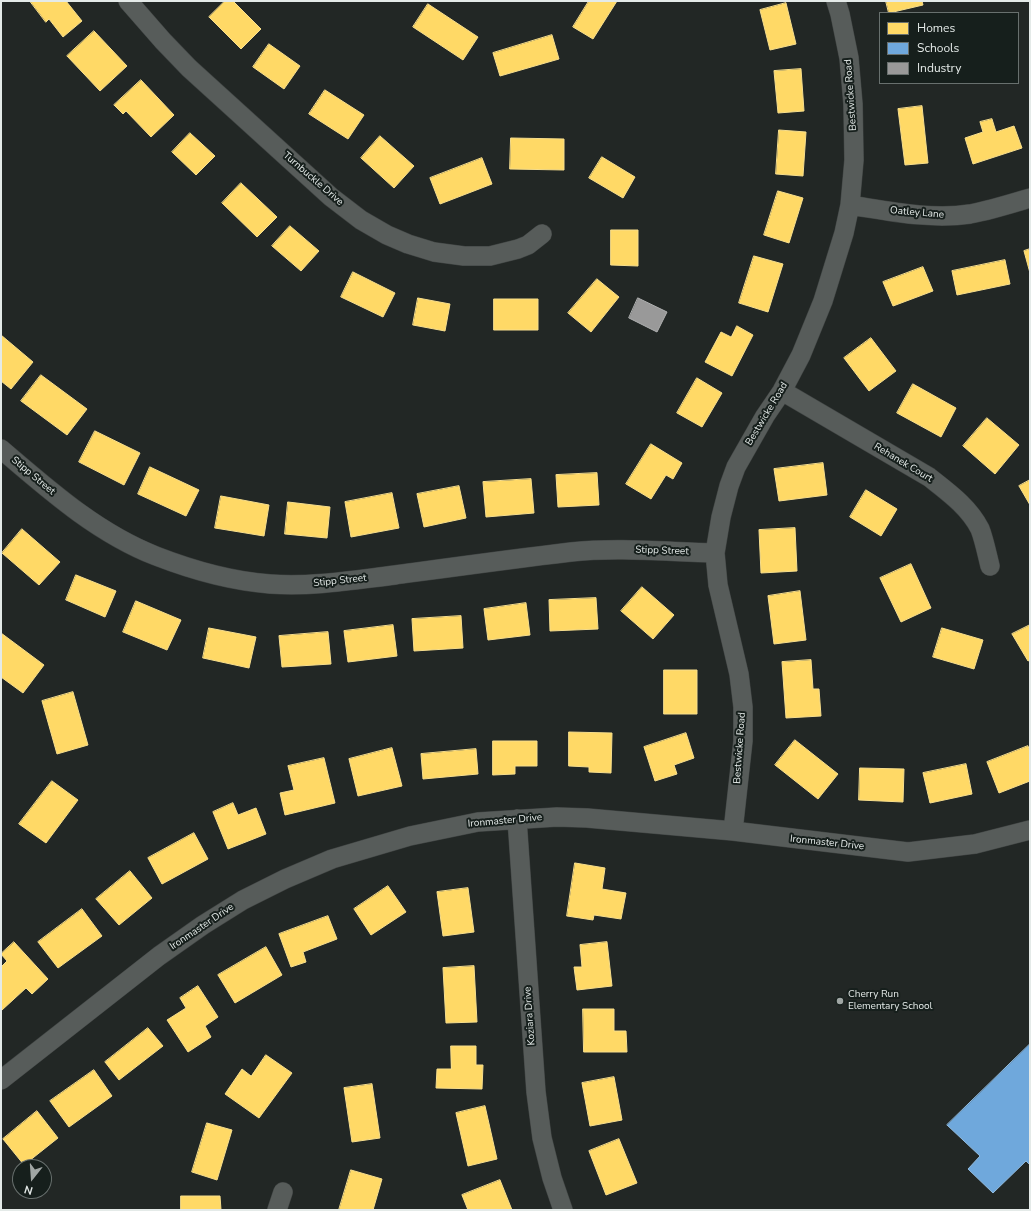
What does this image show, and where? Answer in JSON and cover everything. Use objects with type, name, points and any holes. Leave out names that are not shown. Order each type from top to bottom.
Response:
[{"type":"street","name":"Turnbuckle Drive","points":[[128,1],[189,68],[331,197],[361,220],[387,235],[408,244],[434,252],[464,256],[490,256],[528,245],[542,234]]},
{"type":"street","name":"Bestwicke Road","points":[[733,831],[743,740],[744,707],[739,674],[718,585],[715,553],[721,517],[729,486],[736,467],[765,416],[782,391],[801,354],[823,301],[844,232],[850,205],[854,160],[854,104],[849,58],[836,1]]},
{"type":"street","name":"Oatley Lane","points":[[850,205],[932,216],[953,216],[996,208],[1030,198]]},
{"type":"street","name":"Rehanek Court","points":[[782,391],[929,477],[948,492],[966,509],[980,529],[990,566]]},
{"type":"street","name":"Stipp Street","points":[[1,450],[60,500],[91,522],[122,540],[155,556],[186,567],[218,576],[244,581],[270,584],[318,584],[574,552],[620,550],[715,553]]},
{"type":"street","name":"Ironmaster Drive","points":[[1,1080],[165,951],[243,900],[278,882],[332,859],[410,836],[478,822],[557,817],[587,818],[733,831],[908,852],[975,844],[1030,830]]},
{"type":"street","name":"Koziara Drive","points":[[517,819],[536,1092],[542,1138],[552,1178],[563,1210]]},
{"type":"street","points":[[278,1210],[283,1192]]},
{"type":"building: Homes","points":[[30,1],[66,1],[82,21],[63,37],[49,19],[46,22]]},
{"type":"building: Homes","points":[[225,1],[233,1],[261,29],[241,49],[209,17]]},
{"type":"building: Homes","points":[[589,1],[617,1],[593,39],[573,27]]},
{"type":"building: Homes","points":[[886,1],[922,1],[923,5],[889,12]]},
{"type":"building: Homes","points":[[786,3],[796,44],[770,50],[760,10]]},
{"type":"building: Homes","points":[[428,4],[478,37],[463,60],[413,27]]},
{"type":"building: Homes","points":[[94,31],[127,66],[100,91],[67,56]]},
{"type":"building: Homes","points":[[552,35],[559,59],[500,76],[493,53]]},
{"type":"building: Homes","points":[[269,44],[300,66],[284,89],[253,67]]},
{"type":"building: Homes","points":[[801,69],[804,111],[778,113],[774,71]]},
{"type":"building: Homes","points":[[141,80],[174,115],[151,137],[126,111],[123,114],[114,105]]},
{"type":"building: Homes","points":[[325,90],[364,115],[348,139],[309,114]]},
{"type":"building: Homes","points":[[922,106],[928,163],[905,165],[898,109]]},
{"type":"building: Homes","points":[[992,119],[996,132],[1014,126],[1022,148],[973,164],[965,138],[983,132],[980,122]]},
{"type":"building: Homes","points":[[779,130],[806,132],[803,176],[776,174]]},
{"type":"building: Homes","points":[[190,133],[215,156],[196,175],[172,152]]},
{"type":"building: Homes","points":[[380,136],[414,166],[394,188],[361,158]]},
{"type":"building: Homes","points":[[511,138],[564,139],[564,170],[510,169]]},
{"type":"building: Homes","points":[[602,157],[635,177],[623,198],[589,178]]},
{"type":"building: Homes","points":[[482,158],[492,184],[440,204],[430,178]]},
{"type":"building: Homes","points":[[241,183],[277,217],[257,237],[222,203]]},
{"type":"building: Homes","points":[[778,191],[803,198],[789,243],[764,235]]},
{"type":"building: Homes","points":[[290,226],[319,251],[301,271],[272,246]]},
{"type":"building: Homes","points":[[611,230],[638,230],[638,266],[611,265]]},
{"type":"building: Homes","points":[[1030,249],[1030,273],[1024,251]]},
{"type":"building: Homes","points":[[754,256],[783,264],[768,312],[739,303]]},
{"type":"building: Homes","points":[[1005,260],[1010,284],[957,295],[952,271]]},
{"type":"building: Homes","points":[[923,267],[933,291],[893,306],[883,282]]},
{"type":"building: Homes","points":[[353,272],[395,293],[383,317],[341,297]]},
{"type":"building: Homes","points":[[597,279],[619,297],[591,332],[568,313]]},
{"type":"building: Homes","points":[[418,298],[450,304],[445,331],[413,325]]},
{"type":"building: Homes","points":[[494,299],[538,299],[538,330],[494,330]]},
{"type":"building: Homes","points":[[737,326],[753,335],[732,376],[705,362],[721,332],[731,337]]},
{"type":"building: Homes","points":[[1,335],[33,362],[11,389],[1,381]]},
{"type":"building: Homes","points":[[871,338],[896,371],[869,391],[844,358]]},
{"type":"building: Homes","points":[[41,375],[87,409],[67,435],[21,401]]},
{"type":"building: Homes","points":[[697,378],[722,393],[702,427],[677,413]]},
{"type":"building: Homes","points":[[913,384],[956,408],[941,437],[897,413]]},
{"type":"building: Homes","points":[[987,418],[1019,445],[995,474],[963,446]]},
{"type":"building: Homes","points":[[95,431],[140,453],[124,485],[79,462]]},
{"type":"building: Homes","points":[[651,444],[682,463],[673,479],[666,475],[651,499],[626,484]]},
{"type":"building: Homes","points":[[823,463],[827,495],[779,501],[774,469]]},
{"type":"building: Homes","points":[[150,467],[199,490],[186,516],[138,494]]},
{"type":"building: Homes","points":[[597,473],[599,505],[558,507],[556,475]]},
{"type":"building: Homes","points":[[531,479],[534,513],[486,517],[483,482]]},
{"type":"building: Homes","points":[[1030,480],[1030,505],[1019,486]]},
{"type":"building: Homes","points":[[459,486],[466,518],[424,527],[417,494]]},
{"type":"building: Homes","points":[[866,490],[897,509],[881,536],[850,517]]},
{"type":"building: Homes","points":[[392,493],[399,528],[351,537],[345,502]]},
{"type":"building: Homes","points":[[221,496],[269,505],[264,536],[215,528]]},
{"type":"building: Homes","points":[[288,502],[330,507],[327,538],[285,534]]},
{"type":"building: Homes","points":[[795,528],[797,571],[761,573],[759,530]]},
{"type":"building: Homes","points":[[22,529],[60,562],[39,585],[2,553]]},
{"type":"building: Homes","points":[[911,564],[931,608],[901,622],[880,578]]},
{"type":"building: Homes","points":[[76,575],[116,591],[105,617],[66,600]]},
{"type":"building: Homes","points":[[642,587],[674,615],[653,639],[621,611]]},
{"type":"building: Homes","points":[[800,591],[806,640],[774,644],[768,596]]},
{"type":"building: Homes","points":[[596,598],[598,629],[550,631],[549,600]]},
{"type":"building: Homes","points":[[136,601],[181,620],[167,650],[123,632]]},
{"type":"building: Homes","points":[[526,603],[530,635],[488,640],[484,609]]},
{"type":"building: Homes","points":[[461,616],[463,648],[414,651],[412,619]]},
{"type":"building: Homes","points":[[393,625],[397,656],[348,662],[344,631]]},
{"type":"building: Homes","points":[[1030,625],[1030,660],[1028,661],[1012,634]]},
{"type":"building: Homes","points":[[209,628],[256,637],[249,668],[203,658]]},
{"type":"building: Homes","points":[[942,628],[983,640],[974,669],[933,657]]},
{"type":"building: Homes","points":[[328,632],[331,664],[282,667],[279,636]]},
{"type":"building: Homes","points":[[1,633],[44,665],[23,693],[1,677]]},
{"type":"building: Homes","points":[[811,660],[813,689],[819,689],[821,716],[786,718],[782,662]]},
{"type":"building: Homes","points":[[664,670],[697,670],[697,714],[664,714]]},
{"type":"building: Homes","points":[[73,692],[88,745],[57,754],[42,701]]},
{"type":"building: Homes","points":[[569,732],[612,733],[611,773],[589,772],[589,767],[569,766]]},
{"type":"building: Homes","points":[[686,733],[694,758],[674,765],[677,774],[655,781],[644,747]]},
{"type":"building: Homes","points":[[795,740],[838,774],[818,799],[775,765]]},
{"type":"building: Homes","points":[[493,741],[537,741],[537,766],[515,766],[515,774],[493,775]]},
{"type":"building: Homes","points":[[1028,746],[1030,752],[1030,781],[999,793],[987,762]]},
{"type":"building: Homes","points":[[392,748],[402,786],[358,796],[349,759]]},
{"type":"building: Homes","points":[[476,749],[478,774],[423,779],[421,754]]},
{"type":"building: Homes","points":[[324,758],[335,803],[285,815],[280,793],[294,790],[288,766]]},
{"type":"building: Homes","points":[[966,764],[972,794],[930,803],[923,773]]},
{"type":"building: Homes","points":[[860,768],[904,769],[903,802],[859,800]]},
{"type":"building: Homes","points":[[52,781],[78,800],[46,843],[19,824]]},
{"type":"building: Homes","points":[[233,803],[238,815],[256,808],[266,834],[228,849],[213,812]]},
{"type":"building: Homes","points":[[194,833],[208,859],[162,884],[148,858]]},
{"type":"building: Homes","points":[[575,863],[605,868],[602,889],[626,893],[621,919],[594,915],[593,920],[567,916]]},
{"type":"building: Homes","points":[[130,871],[152,898],[119,925],[96,899]]},
{"type":"building: Homes","points":[[388,886],[406,912],[371,935],[354,909]]},
{"type":"building: Homes","points":[[468,888],[474,932],[443,936],[437,892]]},
{"type":"building: Homes","points":[[82,909],[102,936],[58,968],[38,942]]},
{"type":"building: Homes","points":[[328,916],[337,939],[303,952],[306,962],[291,967],[279,934]]},
{"type":"building: Homes","points":[[14,942],[48,979],[32,994],[26,988],[2,1010],[1,967],[7,961],[1,954]]},
{"type":"building: Homes","points":[[607,942],[612,986],[577,990],[574,967],[582,967],[580,945]]},
{"type":"building: Homes","points":[[266,947],[282,975],[235,1003],[218,975]]},
{"type":"building: Homes","points":[[474,966],[477,1022],[446,1023],[443,968]]},
{"type":"building: Homes","points":[[198,986],[218,1017],[205,1026],[211,1037],[188,1052],[167,1020],[186,1008],[180,998]]},
{"type":"building: Homes","points":[[583,1009],[614,1009],[614,1031],[626,1031],[627,1052],[584,1052]]},
{"type":"building: Homes","points":[[148,1028],[163,1046],[119,1080],[105,1062]]},
{"type":"building: Homes","points":[[451,1046],[476,1046],[476,1065],[483,1065],[482,1089],[436,1088],[437,1069],[451,1069]]},
{"type":"building: Homes","points":[[266,1055],[292,1073],[259,1118],[225,1094],[242,1069],[251,1076]]},
{"type":"building: Homes","points":[[94,1070],[112,1096],[69,1127],[50,1101]]},
{"type":"building: Homes","points":[[614,1077],[622,1120],[590,1126],[582,1083]]},
{"type":"building: Homes","points":[[372,1084],[380,1138],[352,1142],[344,1088]]},
{"type":"building: Homes","points":[[485,1106],[497,1159],[468,1166],[456,1113]]},
{"type":"building: Homes","points":[[37,1111],[58,1138],[32,1159],[19,1159],[3,1139]]},
{"type":"building: Homes","points":[[207,1123],[232,1130],[217,1180],[192,1172]]},
{"type":"building: Homes","points":[[619,1139],[637,1183],[606,1195],[589,1151]]},
{"type":"building: Homes","points":[[351,1170],[382,1179],[373,1210],[339,1210]]},
{"type":"building: Homes","points":[[500,1180],[512,1210],[468,1210],[462,1195]]},
{"type":"building: Homes","points":[[181,1196],[220,1196],[221,1210],[181,1210]]},
{"type":"building: Schools","points":[[1030,1044],[1030,1165],[1026,1161],[993,1193],[968,1169],[980,1156],[947,1125]]},
{"type":"building: Industry","points":[[638,298],[667,312],[657,332],[629,318]]},
{"type":"place","name":"Cherry Run Elementary School","points":[[840,1001]]}]
